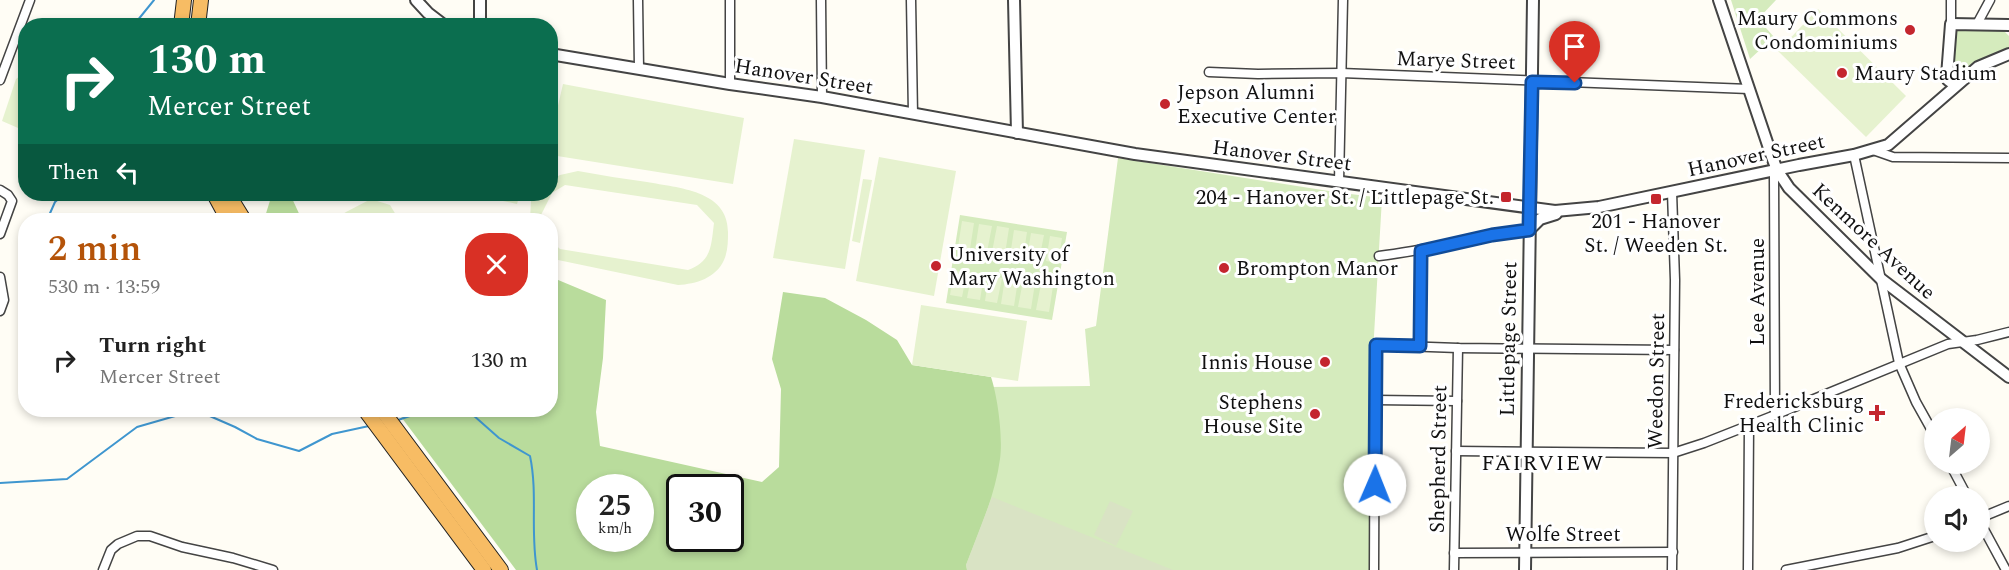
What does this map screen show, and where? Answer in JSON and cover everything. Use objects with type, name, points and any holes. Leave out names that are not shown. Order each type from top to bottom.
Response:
[{"type":"highway","points":[[182,18],[184,0]]},
{"type":"highway","points":[[199,18],[201,0]]},
{"type":"highway","points":[[370,417],[484,570]]},
{"type":"highway","points":[[387,417],[501,570]]},
{"type":"street","points":[[23,18],[30,0]]},
{"type":"street","points":[[416,0],[435,18]]},
{"type":"street","points":[[480,0],[480,18]]},
{"type":"street","points":[[638,0],[639,68]]},
{"type":"street","points":[[730,0],[730,84]]},
{"type":"street","points":[[821,0],[822,97]]},
{"type":"street","points":[[911,0],[913,114]]},
{"type":"street","points":[[1014,0],[1017,133]]},
{"type":"street","points":[[1339,182],[1343,0]]},
{"type":"street","name":"Littlepage Street","points":[[1525,570],[1533,0]]},
{"type":"street","name":"Kenmore Avenue","points":[[1719,0],[1777,170],[1789,188],[1881,279],[2009,377]]},
{"type":"street","points":[[1952,0],[1947,76],[1952,83],[1957,83]]},
{"type":"street","points":[[1977,24],[1990,0]]},
{"type":"street","points":[[1951,24],[2008,27]]},
{"type":"street","points":[[0,80],[18,32]]},
{"type":"street","name":"Hanover Street","points":[[558,55],[822,97],[1157,157],[1555,211],[1599,207],[1854,155],[1888,145],[1978,67],[2009,54]]},
{"type":"street","name":"Marye Street","points":[[1209,72],[1341,73],[1749,89]]},
{"type":"street","points":[[1870,149],[1893,157],[2009,158]]},
{"type":"street","points":[[1854,155],[1899,363],[1924,415]]},
{"type":"street","name":"Lee Avenue","points":[[1776,415],[1774,177],[1777,170]]},
{"type":"street","points":[[0,190],[12,201],[0,234]]},
{"type":"street","name":"Weedon Street","points":[[1671,192],[1675,280],[1672,570]]},
{"type":"street","points":[[1379,256],[1421,251],[1492,235],[1529,230],[1540,219],[1570,210]]},
{"type":"street","points":[[1420,346],[1421,251]]},
{"type":"street","points":[[0,277],[4,300],[0,311]]},
{"type":"street","points":[[1456,451],[1673,453],[1749,426],[1948,344],[2009,332]]},
{"type":"street","points":[[1374,570],[1376,345],[1674,350]]},
{"type":"street","name":"Shepherd Street","points":[[1454,570],[1458,348]]},
{"type":"street","points":[[1376,400],[1457,401]]},
{"type":"street","points":[[1748,570],[1749,426]]},
{"type":"street","points":[[1990,515],[2009,506]]},
{"type":"street","points":[[103,570],[111,550],[118,544],[129,539],[150,536],[246,566],[273,570]]},
{"type":"street","points":[[1990,539],[2006,570]]},
{"type":"street","points":[[1785,570],[1898,548],[1924,540]]},
{"type":"street","name":"Wolfe Street","points":[[1454,553],[1673,552]]},
{"type":"green space","points":[[1731,0],[1776,0],[1758,19],[1774,37],[1750,59]]},
{"type":"green space","name":"Maury Stadium","points":[[1818,9],[1906,96],[1866,137],[1778,51]]},
{"type":"green space","points":[[1960,29],[2003,30],[2009,36],[2009,48],[1998,55],[1995,53],[1980,59],[1967,69],[1967,73],[1958,78],[1953,73],[1956,41],[1953,38]]},
{"type":"green space","points":[[18,78],[18,128],[2,121]]},
{"type":"green space","points":[[563,84],[744,118],[733,184],[558,156],[558,106]]},
{"type":"green space","points":[[794,139],[865,150],[845,269],[773,258]]},
{"type":"green space","points":[[879,157],[956,171],[934,296],[856,281]]},
{"type":"green space","points":[[1118,158],[1382,198],[1371,387],[1369,570],[537,570],[517,449],[666,476],[666,552],[744,552],[744,490],[786,497],[985,387],[1090,386],[1085,329],[1096,326]]},
{"type":"green space","points":[[578,171],[673,186],[711,199],[720,207],[726,218],[728,242],[724,260],[711,276],[678,285],[558,260],[558,247],[688,270],[702,262],[709,252],[714,223],[697,205],[565,185],[558,189],[558,176]]},
{"type":"green space","points":[[863,179],[872,180],[860,243],[852,241]]},
{"type":"green space","points":[[270,201],[293,201],[299,213],[266,213]]},
{"type":"green space","points":[[367,201],[377,201],[390,205],[395,213],[344,213]]},
{"type":"green space","points":[[531,201],[548,201],[542,213],[530,213]]},
{"type":"green space","points":[[960,215],[1067,232],[1052,320],[946,303]]},
{"type":"green space","points":[[962,221],[974,223],[970,249],[958,247]]},
{"type":"green space","points":[[979,224],[992,226],[987,252],[975,250]]},
{"type":"green space","points":[[997,226],[1009,228],[1005,254],[992,252]]},
{"type":"green space","points":[[1014,230],[1027,232],[1023,258],[1010,256]]},
{"type":"green space","points":[[1031,233],[1044,235],[1039,260],[1027,258]]},
{"type":"green space","points":[[1050,236],[1062,238],[1058,263],[1046,261]]},
{"type":"green space","points":[[954,270],[967,272],[962,297],[950,295]]},
{"type":"green space","points":[[972,272],[984,275],[980,300],[967,298]]},
{"type":"green space","points":[[989,275],[1002,278],[997,303],[985,301]]},
{"type":"green space","points":[[1005,278],[1018,280],[1014,306],[1001,304]]},
{"type":"green space","points":[[558,280],[606,300],[603,358],[596,412],[600,446],[726,474],[666,474],[666,552],[744,552],[744,478],[762,482],[779,467],[781,389],[772,359],[783,292],[825,298],[897,340],[912,365],[991,377],[999,418],[1000,459],[990,500],[966,565],[967,570],[516,570],[401,417],[558,417]]},
{"type":"green space","points":[[1023,281],[1035,283],[1031,309],[1018,307]]},
{"type":"green space","points":[[1041,284],[1053,286],[1049,312],[1036,310]]},
{"type":"green space","points":[[921,305],[1027,321],[1018,381],[912,365]]},
{"type":"green space","points":[[992,497],[1173,570],[967,570],[966,565]]},
{"type":"green space","points":[[1110,501],[1133,511],[1116,546],[1094,535]]},
{"type":"waterway","points":[[139,18],[154,0]]},
{"type":"waterway","points":[[50,213],[56,201]]},
{"type":"waterway","points":[[0,483],[67,479],[137,427],[172,417]]},
{"type":"waterway","points":[[212,417],[257,439],[299,451],[332,434],[369,426]]},
{"type":"waterway","points":[[395,421],[407,417]]},
{"type":"waterway","points":[[475,417],[499,438],[530,456],[537,570]]},
{"type":"place","name":"Maury Commons Condominiums","points":[[1910,30]]},
{"type":"place","name":"Maury Stadium","points":[[1842,73]]},
{"type":"place","name":"Jepson Alumni Executive Center","points":[[1165,104]]},
{"type":"place","name":"204 - Hanover St. / Littlepage St.","points":[[1506,197]]},
{"type":"place","name":"201 - Hanover St. / Weeden St.","points":[[1656,199]]},
{"type":"place","name":"University of Mary Washington","points":[[936,266]]},
{"type":"place","name":"Brompton Manor","points":[[1224,268]]},
{"type":"place","name":"Innis House","points":[[1325,362]]},
{"type":"place","name":"Fredericksburg Health Clinic","points":[[1877,413]]},
{"type":"place","name":"Stephens House Site","points":[[1315,414]]},
{"type":"district","name":"FAIRVIEW","points":[[1543,462]]},
{"type":"route","points":[[1375,485],[1376,345],[1420,346],[1421,251],[1492,235],[1529,230],[1532,82],[1575,83]]}]
